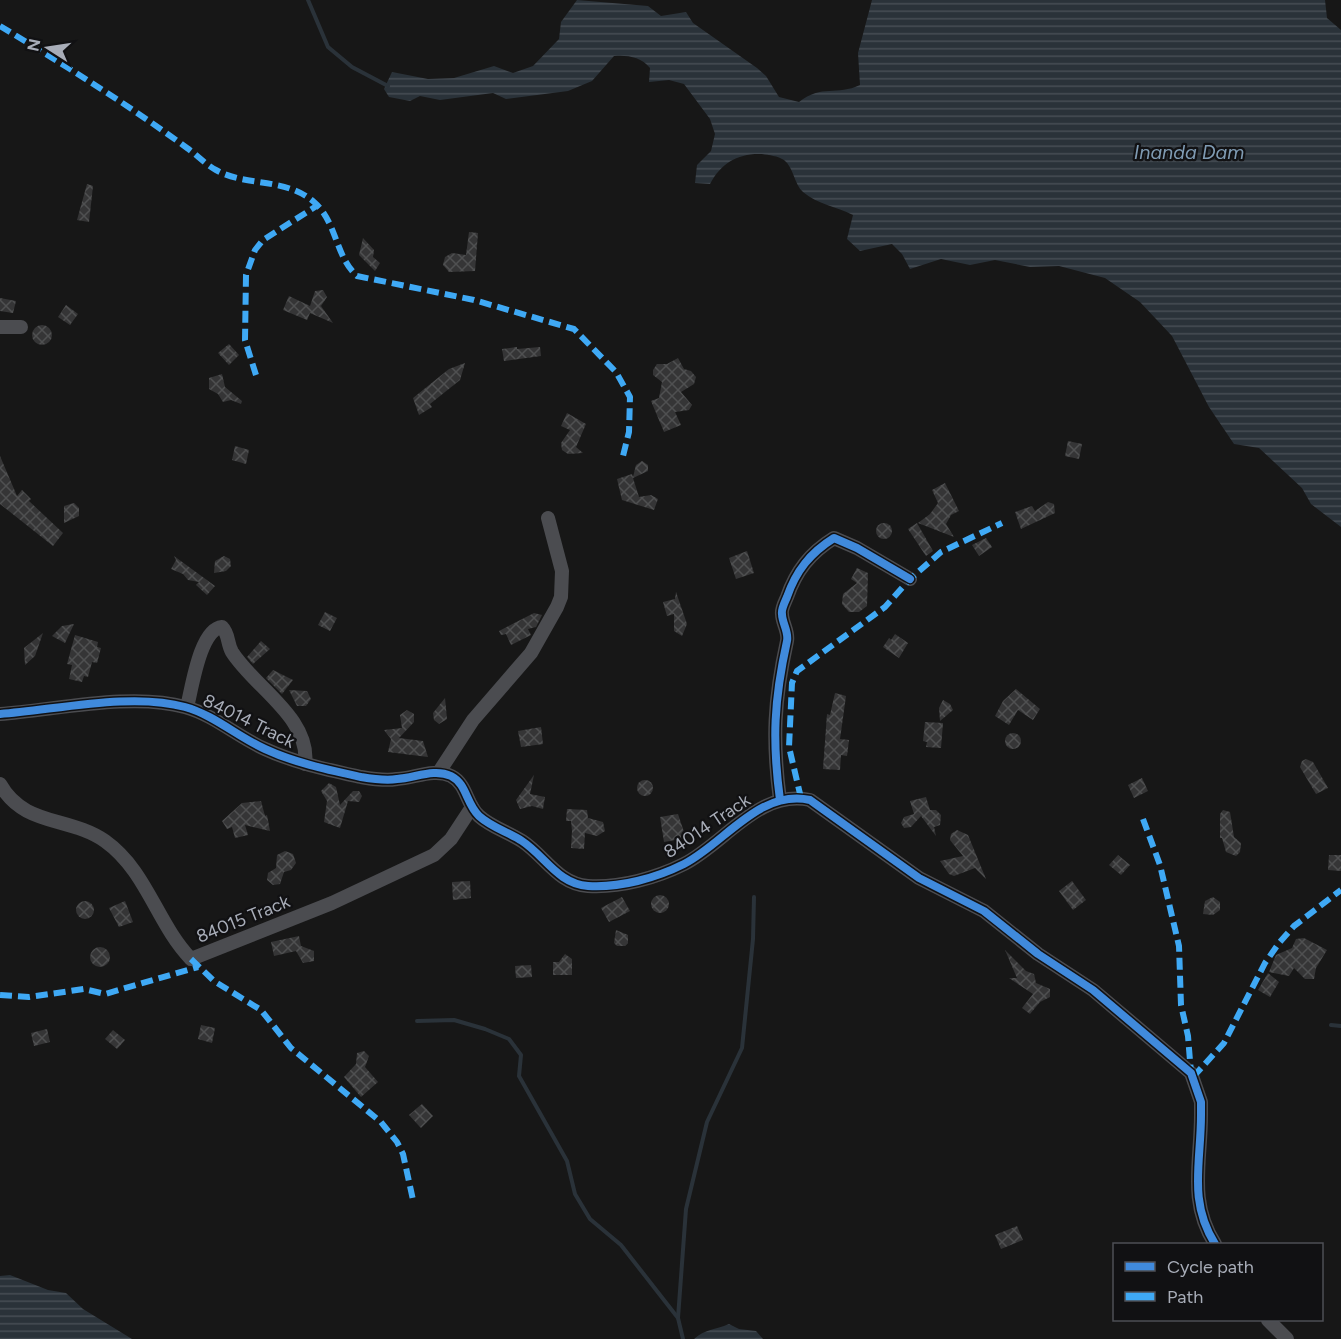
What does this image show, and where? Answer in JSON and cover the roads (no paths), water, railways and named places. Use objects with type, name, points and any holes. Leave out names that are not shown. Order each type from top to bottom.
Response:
[{"type":"street","points":[[0,327],[21,327]]},
{"type":"street","points":[[439,772],[473,720],[531,653],[557,607],[561,597],[562,571],[548,518]]},
{"type":"street","points":[[780,800],[774,753],[775,706],[780,665],[788,637],[781,613],[795,574],[818,548],[834,538],[857,548],[910,579]]},
{"type":"street","points":[[187,707],[204,644],[209,633],[222,627],[227,632],[232,652],[294,724],[306,752],[305,764]]},
{"type":"street","name":"84014 Track","points":[[0,714],[114,702],[150,702],[187,707],[264,749],[305,764],[383,780],[439,772],[449,775],[461,784],[479,817],[530,847],[560,876],[586,886],[603,886],[647,878],[685,863],[765,806],[780,800],[810,800],[919,878],[984,911],[1038,954],[1093,990],[1191,1072],[1199,1095],[1201,1115],[1197,1196],[1207,1232],[1214,1243]]},
{"type":"street","name":"84015 Track","points":[[0,784],[19,807],[32,815],[80,829],[106,842],[146,888],[172,938],[190,959],[323,907],[434,855],[451,839],[472,807]]},
{"type":"street","points":[[1269,1321],[1287,1339]]},
{"type":"water","name":"Inanda Dam","points":[[577,0],[648,6],[661,16],[686,12],[693,23],[766,76],[779,97],[799,102],[815,93],[844,90],[860,85],[858,53],[872,0],[1325,0],[1327,18],[1341,30],[1341,527],[1311,504],[1302,488],[1259,448],[1234,444],[1209,407],[1172,336],[1140,302],[1105,278],[1059,266],[1030,267],[995,260],[970,265],[941,259],[910,269],[902,254],[892,244],[860,251],[847,239],[853,215],[821,203],[803,192],[787,163],[773,156],[745,155],[725,165],[710,184],[695,183],[697,165],[711,151],[715,134],[710,119],[684,84],[669,80],[649,82],[650,68],[638,59],[629,56],[614,56],[592,81],[568,91],[506,99],[493,93],[440,100],[420,96],[410,101],[389,97],[384,89],[392,72],[428,79],[454,78],[494,66],[513,73],[533,66],[559,39],[561,22]]},
{"type":"water","points":[[10,1275],[48,1290],[66,1293],[83,1309],[132,1339],[0,1339],[0,1276]]},
{"type":"water","points":[[729,1324],[739,1329],[756,1331],[763,1339],[694,1339],[706,1331]]},
{"type":"waterway","points":[[308,0],[328,47],[352,67],[388,86]]},
{"type":"waterway","points":[[683,1339],[678,1318],[686,1209],[707,1122],[742,1048],[753,939],[754,897]]},
{"type":"waterway","points":[[417,1021],[454,1020],[509,1039],[521,1055],[519,1076],[567,1161],[575,1194],[590,1219],[621,1245],[678,1318]]},
{"type":"waterway","points":[[1331,1025],[1341,1026]]}]
